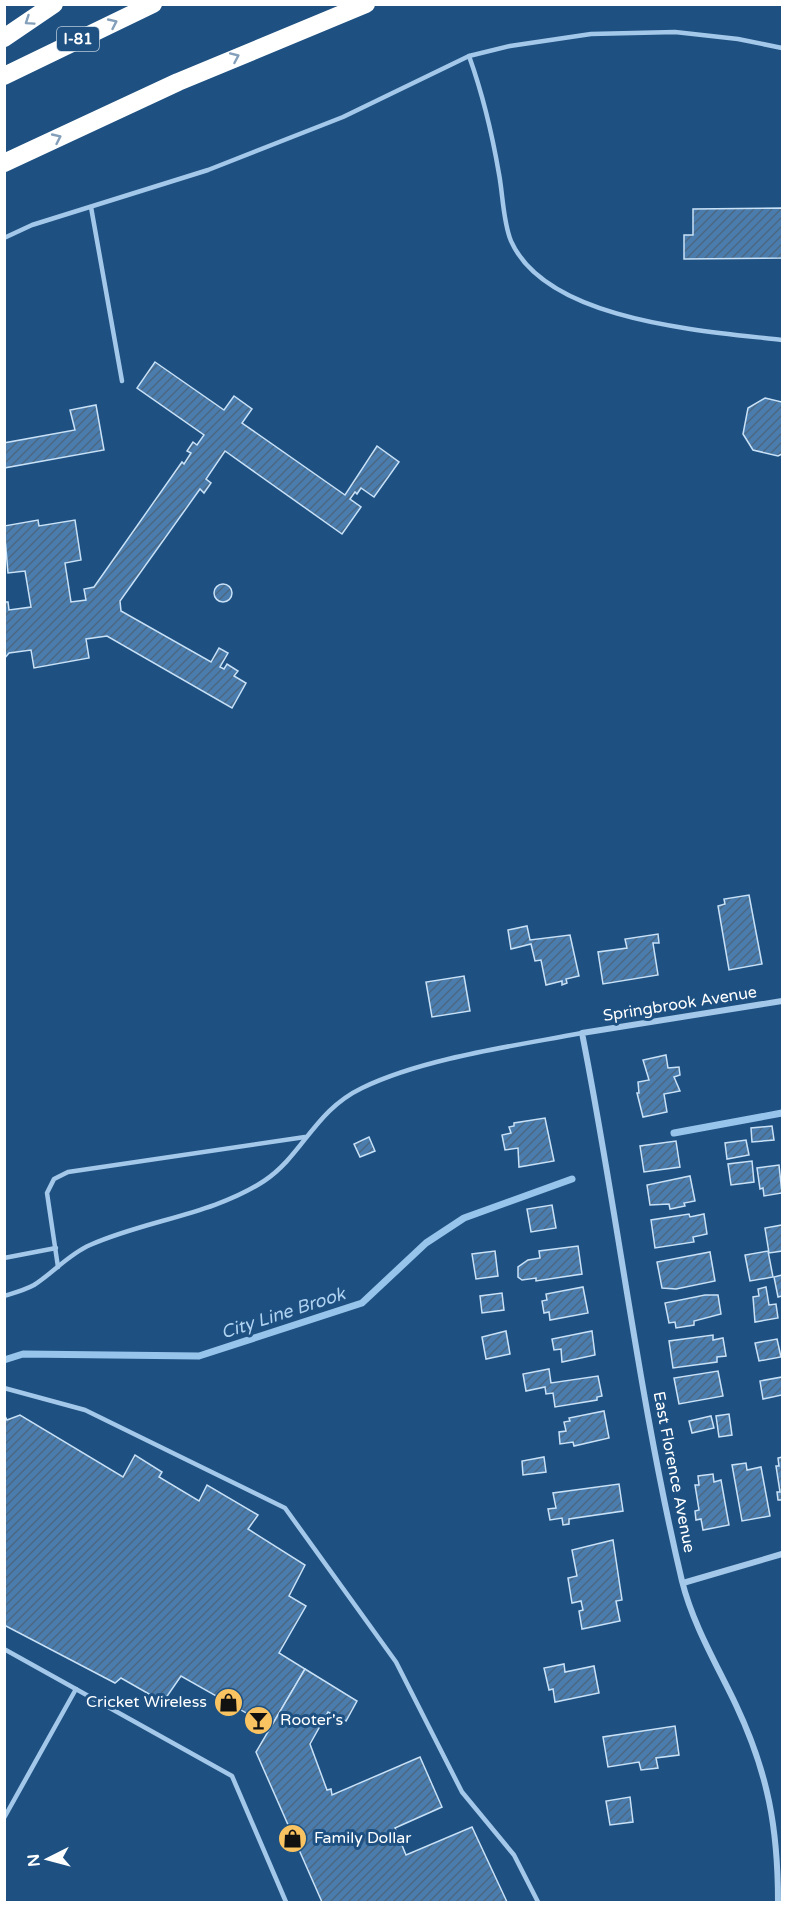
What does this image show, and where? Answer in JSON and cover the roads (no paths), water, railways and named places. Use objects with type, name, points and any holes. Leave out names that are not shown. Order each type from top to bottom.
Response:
[{"type":"highway","name":"I-81","points":[[4,38],[54,4]]},
{"type":"highway","name":"I-81","points":[[4,76],[153,4]]},
{"type":"highway","points":[[4,163],[188,78],[366,4]]},
{"type":"street","name":"Springbrook Avenue","points":[[582,1033],[783,1001]]},
{"type":"street","name":"East Florence Avenue","points":[[582,1033],[599,1118],[653,1442],[683,1583],[694,1619],[738,1708],[764,1772],[775,1823],[778,1902]]},
{"type":"street","points":[[683,1583],[783,1554]]},
{"type":"lane","points":[[4,238],[32,225],[208,170],[343,117],[469,56],[510,46],[591,34],[675,32],[738,39],[783,48]]},
{"type":"lane","points":[[469,56],[486,106],[511,241],[532,273],[583,302],[635,319],[783,340]]},
{"type":"lane","points":[[91,207],[122,381]]},
{"type":"lane","points":[[4,1296],[33,1285],[87,1246],[237,1195],[265,1180],[289,1157],[326,1111],[361,1089],[395,1075],[489,1050],[582,1033]]},
{"type":"lane","points":[[58,1267],[47,1193],[54,1179],[68,1172],[306,1137]]},
{"type":"lane","points":[[4,1258],[56,1248]]},
{"type":"lane","points":[[4,1388],[85,1410],[285,1508],[396,1662],[462,1792],[514,1854],[538,1902]]},
{"type":"lane","points":[[4,1649],[232,1776],[286,1902]]},
{"type":"lane","points":[[4,1818],[76,1689]]},
{"type":"waterway","name":"City Line Brook","points":[[674,1133],[782,1113]]},
{"type":"waterway","name":"City Line Brook","points":[[4,1360],[23,1354],[199,1356],[362,1303],[426,1243],[464,1218],[572,1179]]},
{"type":"place","name":"Cricket Wireless","points":[[228,1702]]},
{"type":"place","name":"Rooter's","points":[[259,1720]]},
{"type":"place","name":"Family Dollar","points":[[293,1838]]}]
